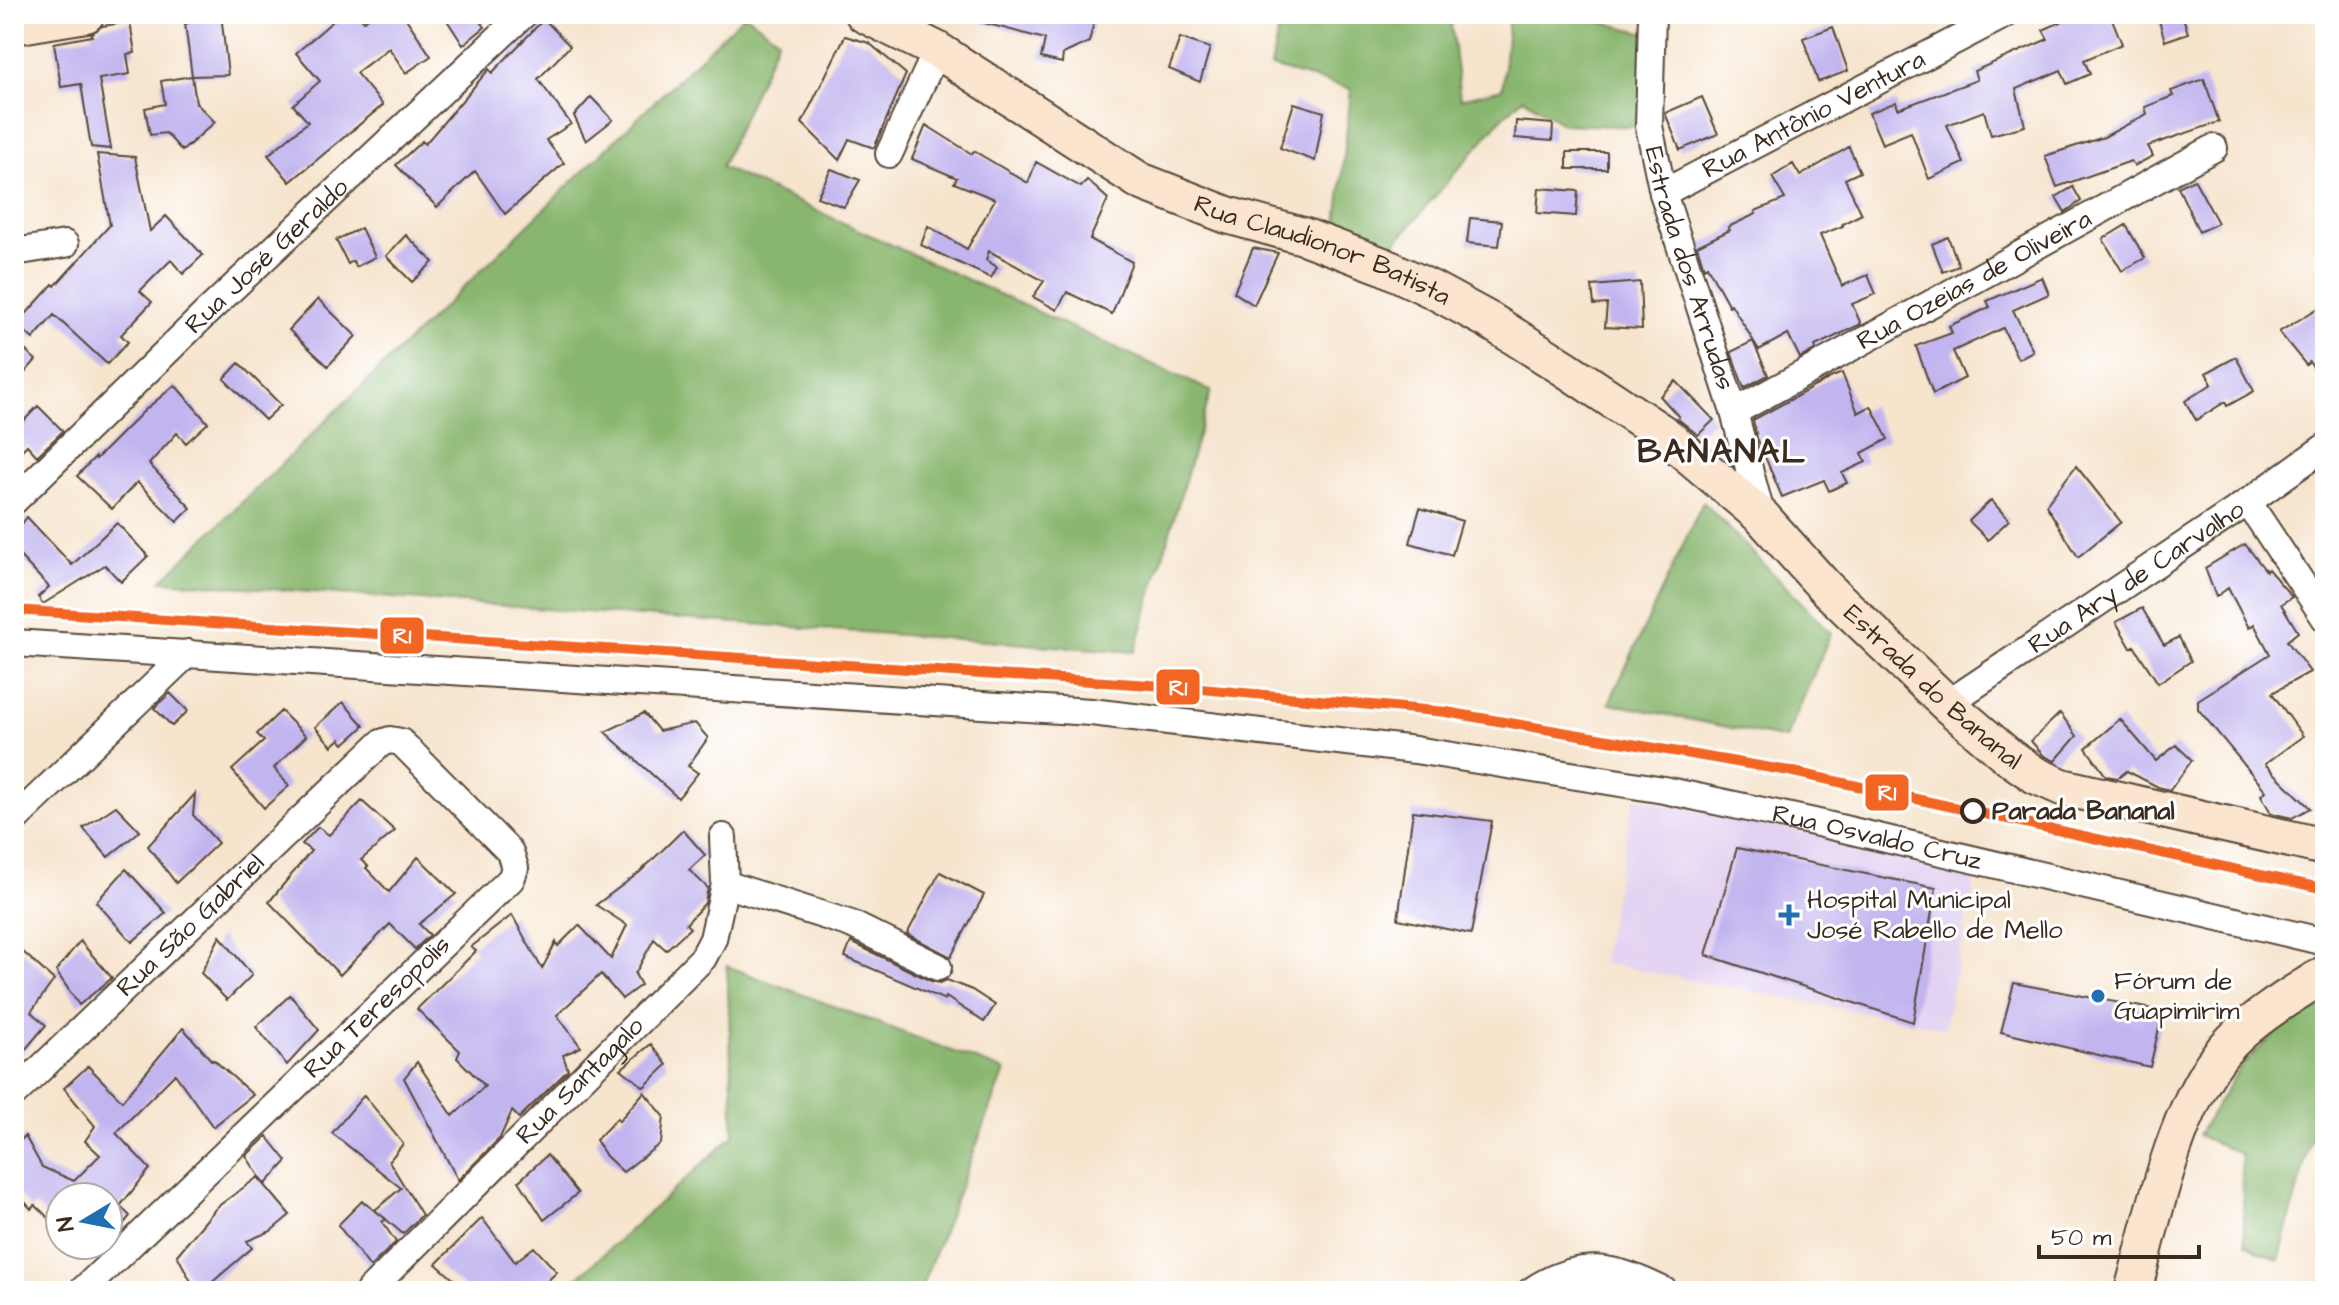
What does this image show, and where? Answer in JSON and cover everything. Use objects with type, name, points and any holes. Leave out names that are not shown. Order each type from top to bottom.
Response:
[{"type":"main road","points":[[14,26],[86,14]]},
{"type":"main road","name":"Rua Claudionor Batista","points":[[864,14],[937,50],[1140,181],[1227,215],[1340,249],[1433,290],[1490,321],[1665,435],[1762,517]]},
{"type":"main road","name":"Estrada do Bananal","points":[[1762,517],[1825,587],[1947,704],[2035,775],[2062,787],[2325,847]]},
{"type":"main road","points":[[2133,1291],[2168,1164],[2193,1101],[2219,1055],[2255,1021],[2325,974]]},
{"type":"street","name":"Rua José Geraldo","points":[[14,501],[206,313],[524,14]]},
{"type":"street","name":"Rua Antônio Ventura","points":[[1663,193],[2006,14]]},
{"type":"street","name":"Estrada dos Arrudas","points":[[1645,16],[1649,126],[1663,193],[1734,412],[1762,517]]},
{"type":"street","points":[[889,154],[937,50]]},
{"type":"street","name":"Rua Ozeias de Oliveira","points":[[1734,412],[2214,148]]},
{"type":"street","points":[[14,252],[65,244]]},
{"type":"street","name":"Rua Ary de Carvalho","points":[[1947,704],[2325,447]]},
{"type":"street","points":[[2248,502],[2325,618]]},
{"type":"street","name":"Rua Osvaldo Cruz","points":[[14,643],[1091,712],[1415,750],[1664,790],[1814,822],[2325,942]]},
{"type":"street","points":[[14,820],[188,653]]},
{"type":"street","name":"Rua Teresopolis","points":[[82,1291],[511,879],[515,868],[510,852],[401,742],[390,740],[381,743],[365,756]]},
{"type":"street","name":"Rua São Gabriel","points":[[14,1094],[365,756]]},
{"type":"street","name":"Rua Santagalo","points":[[369,1291],[703,958],[713,939],[725,884],[723,837]]},
{"type":"street","points":[[725,884],[851,924],[938,967]]},
{"type":"street","points":[[1531,1291],[1557,1277],[1582,1270],[1602,1269],[1636,1277],[1664,1291]]},
{"type":"shaded area","name":"Hospital Municipal José Rabello de Mello","points":[[1634,798],[1978,867],[1944,1028],[1601,963]]},
{"type":"green space","points":[[745,14],[778,39],[721,167],[1211,391],[1135,652],[161,581]]},
{"type":"green space","points":[[1281,14],[1450,14],[1460,99],[1502,89],[1509,14],[1570,14],[1646,33],[1640,127],[1563,124],[1523,98],[1502,118],[1391,248],[1337,225],[1351,89],[1271,67]]},
{"type":"green space","points":[[1703,502],[1831,633],[1786,739],[1609,703]]},
{"type":"green space","points":[[727,966],[1005,1071],[920,1291],[563,1291],[734,1135]]},
{"type":"green space","points":[[2325,1007],[2325,1119],[2312,1134],[2279,1261],[2245,1244],[2241,1154],[2198,1135],[2242,1065],[2293,1017]]},
{"type":"building","points":[[221,14],[228,75],[192,76],[185,24]]},
{"type":"building","points":[[341,14],[358,14],[364,21],[375,14],[403,14],[431,56],[406,73],[389,48],[356,73],[383,105],[290,182],[268,155],[308,122],[293,105],[320,81],[296,53]]},
{"type":"building","points":[[443,14],[475,14],[485,27],[463,45]]},
{"type":"building","points":[[974,14],[1096,14],[1089,42],[1063,54],[1062,63],[1041,58],[1045,39],[973,20]]},
{"type":"building","points":[[2078,14],[2110,14],[2122,44],[2084,60],[2090,74],[2067,84],[2061,70],[2016,89],[2025,126],[1991,135],[1984,111],[1947,125],[1964,163],[1929,179],[1911,132],[1882,144],[1869,113],[1896,102],[1898,109],[1977,80],[1974,71],[2048,39],[2043,30]]},
{"type":"building","points":[[2157,14],[2182,14],[2188,33],[2165,41]]},
{"type":"building","points":[[544,19],[570,46],[538,79],[571,124],[546,140],[564,163],[505,214],[475,171],[437,207],[396,165],[422,141],[425,144],[489,69],[492,73]]},
{"type":"building","points":[[130,22],[135,53],[127,54],[130,74],[99,79],[111,149],[91,147],[81,84],[61,87],[54,43],[92,36],[102,26]]},
{"type":"building","points":[[1833,27],[1848,71],[1818,82],[1803,38]]},
{"type":"building","points":[[845,36],[869,43],[906,74],[874,148],[849,139],[839,160],[802,123]]},
{"type":"building","points":[[1180,38],[1210,48],[1200,82],[1169,69]]},
{"type":"building","points":[[192,76],[196,103],[215,122],[182,151],[166,133],[150,135],[145,108],[165,104],[161,81]]},
{"type":"building","points":[[2204,79],[2219,122],[2148,146],[2153,156],[2134,166],[2131,161],[2057,187],[2045,156],[2104,137],[2147,114],[2145,107],[2173,96],[2171,91]]},
{"type":"building","points":[[591,97],[613,120],[586,141],[574,116]]},
{"type":"building","points":[[1702,97],[1718,134],[1680,150],[1665,113]]},
{"type":"building","points":[[1294,103],[1324,112],[1315,161],[1280,148]]},
{"type":"building","points":[[1516,121],[1553,124],[1552,141],[1515,138]]},
{"type":"building","points":[[926,125],[972,154],[974,151],[1028,183],[1036,162],[1081,187],[1087,180],[1108,199],[1090,239],[1132,262],[1112,314],[1067,292],[1057,310],[1033,297],[1044,281],[989,251],[986,260],[997,267],[991,278],[921,245],[928,226],[967,249],[995,199],[954,183],[957,178],[912,159]]},
{"type":"building","points":[[1849,147],[1860,172],[1845,179],[1862,214],[1820,235],[1842,286],[1868,275],[1876,294],[1852,304],[1861,324],[1815,346],[1816,349],[1800,358],[1788,334],[1759,350],[1707,266],[1704,268],[1697,246],[1730,230],[1728,227],[1756,214],[1755,211],[1785,199],[1772,177],[1793,164],[1800,176]]},
{"type":"building","points":[[1567,152],[1607,152],[1607,169],[1567,169]]},
{"type":"building","points":[[97,154],[135,157],[150,231],[166,216],[203,255],[183,274],[171,260],[140,291],[152,302],[121,335],[128,342],[107,364],[54,315],[33,339],[17,324],[110,225]]},
{"type":"building","points":[[831,169],[860,180],[844,207],[817,197]]},
{"type":"building","points":[[2194,179],[2218,223],[2199,232],[2178,187]]},
{"type":"building","points":[[2073,187],[2081,201],[2065,212],[2056,197]]},
{"type":"building","points":[[1539,188],[1578,191],[1576,216],[1537,213]]},
{"type":"building","points":[[1470,218],[1502,221],[1499,246],[1467,243]]},
{"type":"building","points":[[2126,225],[2145,258],[2122,271],[2103,239]]},
{"type":"building","points":[[361,228],[375,257],[356,267],[353,261],[348,264],[336,240]]},
{"type":"building","points":[[406,235],[433,262],[412,282],[386,256]]},
{"type":"building","points":[[1948,237],[1959,266],[1943,272],[1932,244]]},
{"type":"building","points":[[1253,248],[1278,253],[1254,305],[1234,292]]},
{"type":"building","points":[[2042,277],[2049,294],[2013,310],[2033,351],[2018,359],[2003,328],[1953,351],[1965,378],[1933,394],[1916,346],[1952,333],[1949,326],[1990,307],[1987,301]]},
{"type":"building","points":[[1640,282],[1642,329],[1605,327],[1607,304],[1594,305],[1592,286]]},
{"type":"building","points":[[318,299],[356,336],[328,366],[289,330]]},
{"type":"building","points":[[2325,304],[2325,382],[2309,362],[2306,365],[2279,332]]},
{"type":"building","points":[[14,340],[36,360],[14,385]]},
{"type":"building","points":[[1753,341],[1768,375],[1744,388],[1731,352]]},
{"type":"building","points":[[2236,357],[2254,391],[2227,406],[2225,402],[2196,420],[2185,401],[2212,384],[2206,373]]},
{"type":"building","points":[[239,363],[281,405],[265,420],[224,379]]},
{"type":"building","points":[[1842,373],[1858,413],[1871,406],[1888,439],[1862,453],[1866,462],[1842,473],[1847,483],[1829,491],[1824,480],[1782,497],[1757,438],[1753,420]]},
{"type":"building","points":[[1676,381],[1714,420],[1698,435],[1678,419],[1660,396]]},
{"type":"building","points":[[175,385],[208,423],[186,443],[177,433],[149,464],[191,508],[177,522],[137,482],[112,509],[77,476]]},
{"type":"building","points":[[38,406],[63,431],[37,456],[27,445],[14,458],[14,431]]},
{"type":"building","points":[[2076,466],[2121,522],[2078,557],[2046,505]]},
{"type":"building","points":[[1991,500],[2009,520],[1988,540],[1969,521]]},
{"type":"building","points":[[1420,508],[1462,521],[1452,555],[1410,543]]},
{"type":"building","points":[[27,517],[72,565],[117,523],[148,556],[121,582],[105,565],[43,604],[38,597],[49,587],[14,550],[14,535]]},
{"type":"building","points":[[2245,544],[2292,597],[2281,604],[2298,632],[2287,641],[2310,672],[2272,693],[2303,736],[2265,764],[2310,808],[2292,818],[2271,813],[2261,795],[2266,791],[2198,709],[2198,700],[2270,654],[2254,624],[2249,628],[2228,588],[2216,597],[2205,568]]},
{"type":"building","points":[[2142,608],[2164,645],[2179,637],[2191,661],[2158,683],[2116,622]]},
{"type":"building","points":[[170,693],[188,711],[172,726],[154,708]]},
{"type":"building","points":[[343,702],[364,726],[344,744],[340,739],[332,746],[315,727]]},
{"type":"building","points":[[281,711],[306,736],[274,768],[289,786],[264,808],[232,770],[264,741],[257,734]]},
{"type":"building","points":[[644,713],[659,731],[695,723],[708,738],[688,766],[698,773],[678,798],[605,732]]},
{"type":"building","points":[[2060,713],[2077,736],[2055,761],[2044,756],[2031,741]]},
{"type":"building","points":[[2120,719],[2156,761],[2176,745],[2192,760],[2170,790],[2127,771],[2118,778],[2106,776],[2086,748]]},
{"type":"building","points":[[195,794],[193,815],[218,843],[176,883],[148,846]]},
{"type":"building","points":[[362,801],[395,831],[361,860],[389,892],[418,857],[456,894],[419,924],[430,935],[415,949],[390,924],[340,975],[269,902],[311,851],[302,844],[318,827],[329,835]]},
{"type":"building","points":[[116,806],[140,831],[108,857],[83,828]]},
{"type":"building","points":[[1413,811],[1492,821],[1471,934],[1398,919]]},
{"type":"building","points":[[683,830],[705,855],[689,870],[708,888],[705,903],[686,924],[690,928],[666,950],[654,939],[635,974],[641,985],[622,999],[601,974],[557,1015],[581,1047],[563,1055],[568,1070],[519,1118],[512,1111],[500,1138],[458,1180],[404,1078],[417,1062],[453,1116],[485,1086],[457,1058],[460,1051],[417,1009],[476,951],[471,947],[512,915],[542,969],[556,942],[558,946],[579,925],[611,959],[627,925],[596,905],[640,872]]},
{"type":"building","points":[[1737,848],[1936,888],[1913,1022],[1706,955]]},
{"type":"building","points":[[126,869],[166,913],[132,942],[96,902]]},
{"type":"building","points":[[940,872],[984,895],[951,957],[907,934]]},
{"type":"building","points":[[220,936],[252,975],[227,1000],[201,973]]},
{"type":"building","points":[[80,941],[112,978],[79,1005],[56,971]]},
{"type":"building","points":[[851,942],[931,981],[940,983],[947,980],[972,990],[995,1005],[984,1022],[946,997],[945,1000],[845,957]]},
{"type":"building","points":[[23,952],[54,980],[31,1012],[46,1025],[14,1063],[14,960]]},
{"type":"building","points":[[2014,983],[2163,1011],[2150,1067],[2001,1032]]},
{"type":"building","points":[[290,995],[319,1030],[287,1065],[256,1027]]},
{"type":"building","points":[[183,1028],[212,1061],[253,1095],[213,1127],[175,1074],[116,1133],[150,1169],[124,1201],[124,1181],[74,1181],[100,1155],[85,1141],[95,1126],[64,1088],[88,1066],[122,1101]]},
{"type":"building","points":[[651,1044],[667,1065],[644,1087],[621,1069]]},
{"type":"building","points":[[644,1092],[664,1116],[661,1143],[623,1172],[606,1156],[596,1140],[617,1118],[619,1121]]},
{"type":"building","points":[[364,1095],[403,1144],[389,1161],[422,1215],[403,1234],[375,1210],[401,1188],[332,1133]]},
{"type":"building","points":[[25,1136],[42,1167],[74,1181],[44,1181],[44,1214],[35,1205],[31,1209],[14,1190],[14,1147]]},
{"type":"building","points":[[267,1136],[287,1161],[265,1185],[246,1156]]},
{"type":"building","points":[[547,1155],[578,1193],[544,1220],[519,1181]]},
{"type":"building","points":[[258,1177],[290,1215],[271,1231],[247,1241],[252,1248],[202,1291],[196,1291],[177,1255],[217,1207]]},
{"type":"building","points":[[362,1201],[386,1219],[382,1222],[396,1242],[370,1267],[338,1225]]},
{"type":"building","points":[[124,1210],[130,1216],[124,1223]]},
{"type":"building","points":[[482,1218],[515,1262],[534,1247],[557,1272],[537,1291],[467,1291],[436,1264]]},
{"type":"transit line","name":"R1","points":[[14,610],[1180,687],[1446,712],[1789,771],[2325,889]]},
{"type":"place","name":"Parada Bananal","points":[[1973,811]]},
{"type":"place","name":"Hospital Municipal José Rabello de Mello","points":[[1789,915]]},
{"type":"place","name":"Fórum de Guapimirim","points":[[2098,996]]},
{"type":"district","name":"BANANAL","points":[[1722,452]]}]
